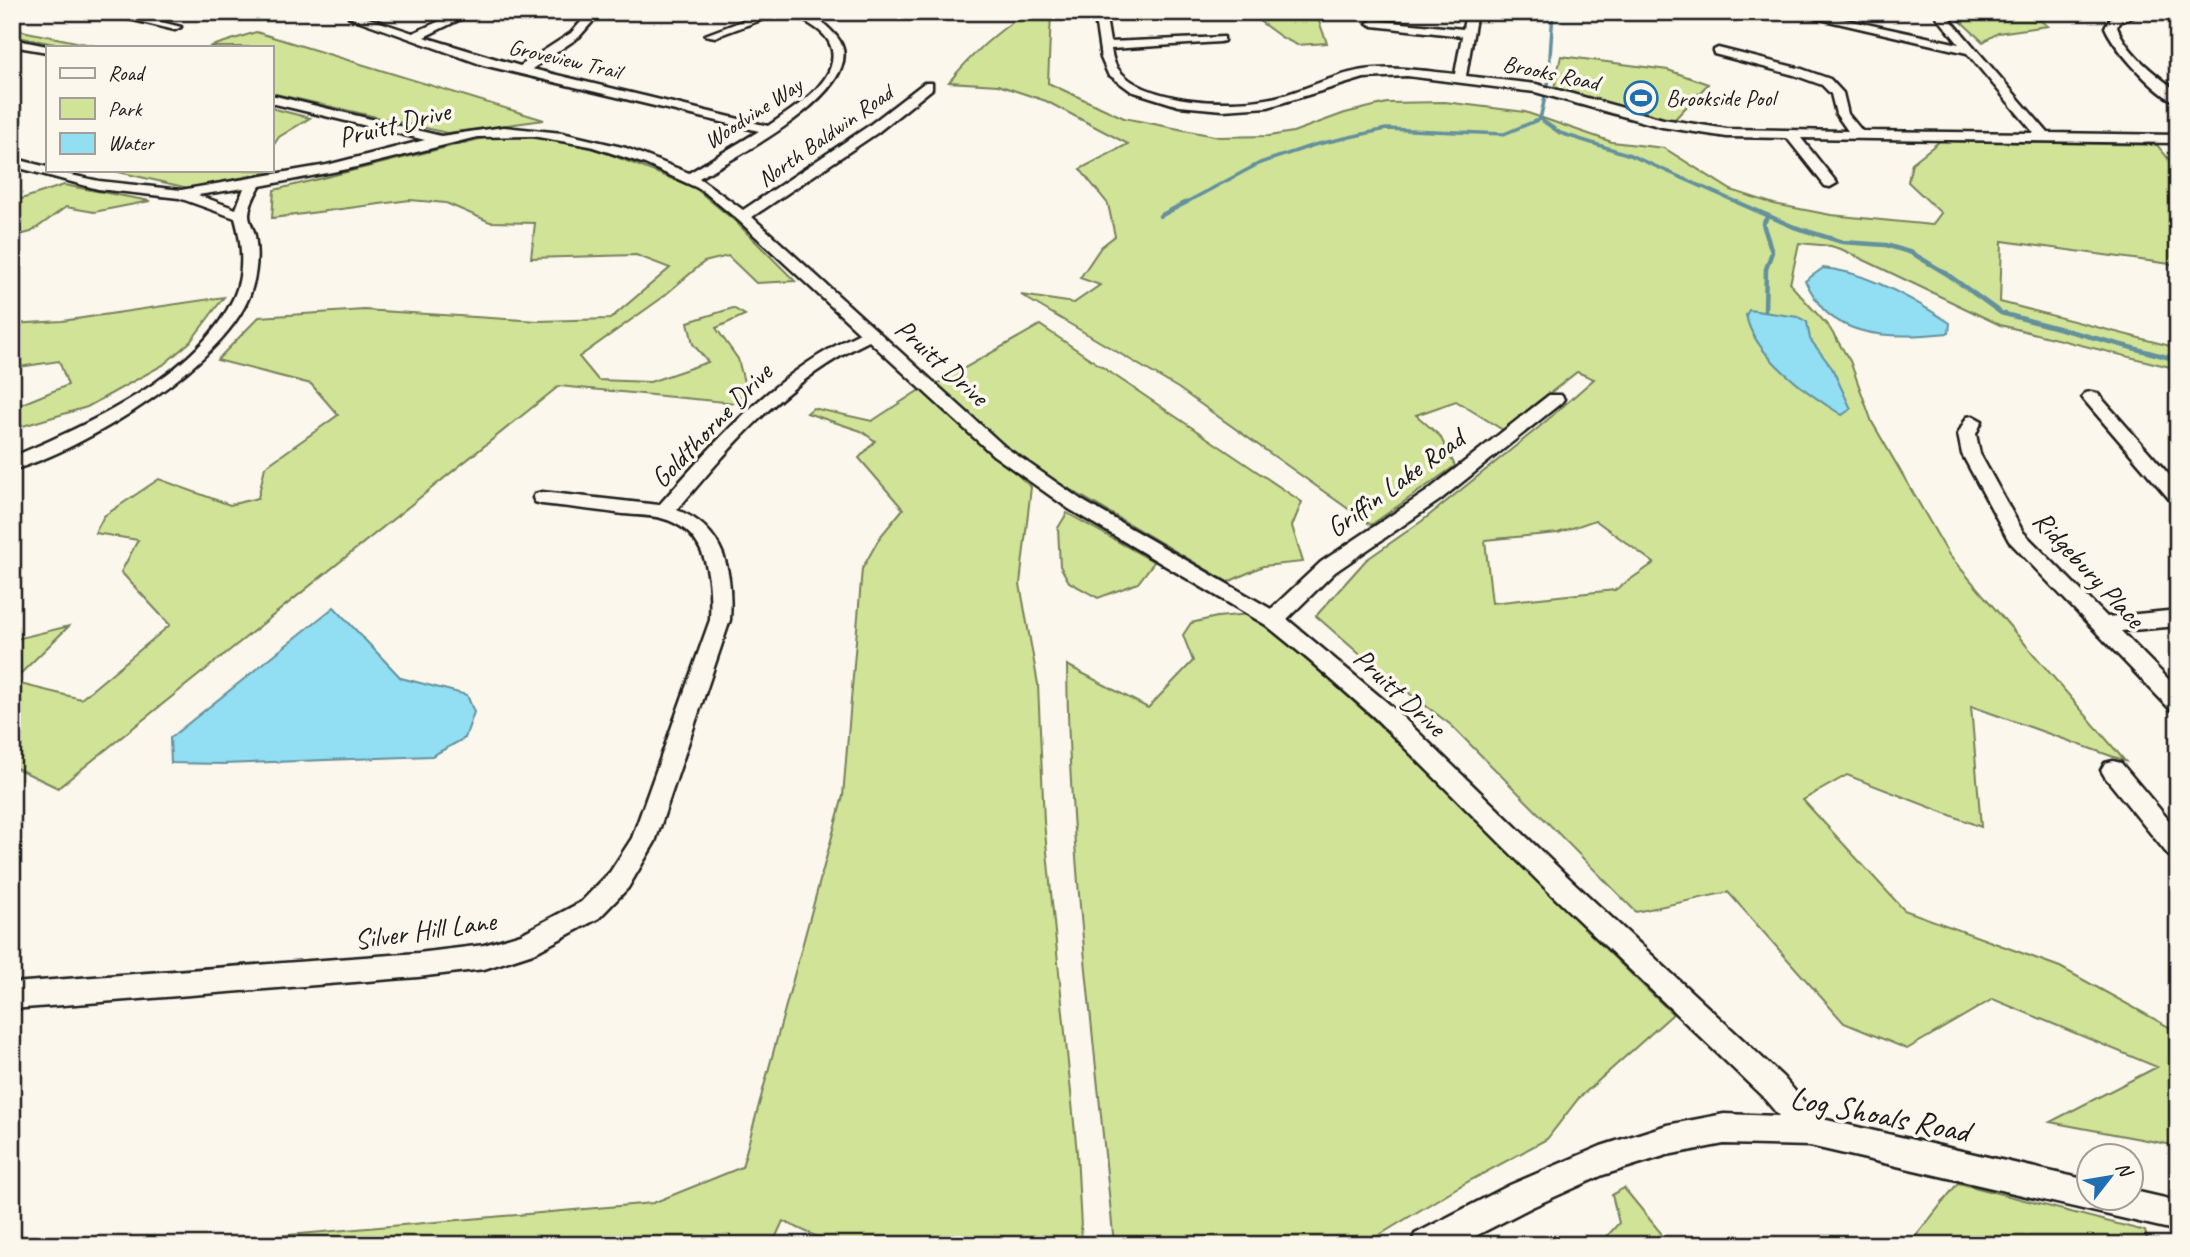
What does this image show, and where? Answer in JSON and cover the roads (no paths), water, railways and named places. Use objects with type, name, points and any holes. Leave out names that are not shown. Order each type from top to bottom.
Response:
[{"type":"street","points":[[105,12],[125,14],[175,27]]},
{"type":"street","points":[[414,37],[470,12]]},
{"type":"street","points":[[521,71],[575,35],[596,12]]},
{"type":"street","points":[[711,35],[778,12]]},
{"type":"street","name":"Woodvine Way","points":[[689,178],[770,130],[818,96],[838,68],[838,51],[831,36],[817,22],[798,12]]},
{"type":"street","name":"Brooks Road","points":[[1099,12],[1112,71],[1128,84],[1160,97],[1203,105],[1268,103],[1374,72],[1460,78],[1554,91],[1680,127],[1727,133],[2178,139]]},
{"type":"street","points":[[1460,78],[1472,12]]},
{"type":"street","points":[[1795,12],[1969,50]]},
{"type":"street","points":[[1938,12],[2044,138]]},
{"type":"street","points":[[2142,12],[2115,20],[2111,27],[2112,33],[2125,49],[2178,99]]},
{"type":"street","name":"Groveview Trail","points":[[355,17],[487,62],[770,130]]},
{"type":"street","points":[[1373,23],[1469,33]]},
{"type":"street","points":[[1105,46],[1220,39]]},
{"type":"street","points":[[12,42],[46,49]]},
{"type":"street","points":[[1717,52],[1798,72],[1826,82],[1837,93],[1842,114],[1858,135]]},
{"type":"street","name":"North Baldwin Road","points":[[743,217],[872,130],[928,86]]},
{"type":"street","points":[[273,99],[444,140]]},
{"type":"street","name":"Pruitt Drive","points":[[181,194],[338,167],[444,140],[502,131],[557,134],[634,157],[703,186],[743,217],[999,451],[1076,505],[1273,620],[1317,654],[1382,711],[1560,886],[1773,1087],[1810,1131]]},
{"type":"street","points":[[1791,134],[1830,183]]},
{"type":"street","points":[[12,162],[46,171]]},
{"type":"street","points":[[49,172],[98,185],[181,194],[242,216]]},
{"type":"street","points":[[12,464],[84,431],[134,402],[182,368],[216,335],[242,296],[247,276],[247,234],[242,216],[255,182]]},
{"type":"street","name":"Goldthorne Drive","points":[[664,512],[743,422],[771,395],[800,370],[833,350],[870,334]]},
{"type":"street","points":[[2091,397],[2178,497]]},
{"type":"street","name":"Griffin Lake Road","points":[[1273,620],[1328,567],[1433,496],[1555,399]]},
{"type":"street","name":"Ridgebury Place","points":[[1973,421],[1967,434],[1971,454],[2016,536],[2178,703]]},
{"type":"street","points":[[542,498],[664,512]]},
{"type":"street","name":"Silver Hill Lane","points":[[12,996],[418,965],[484,957],[527,944],[590,910],[620,880],[643,842],[720,620],[722,587],[716,558],[702,536],[688,521],[664,512]]},
{"type":"street","points":[[2102,625],[2178,618]]},
{"type":"street","points":[[2113,771],[2178,849]]},
{"type":"street","name":"Log Shoals Road","points":[[1426,1245],[1601,1161],[1667,1140],[1724,1129],[1810,1131],[2074,1192]]},
{"type":"street","points":[[2144,1208],[2178,1216]]},
{"type":"water","points":[[1823,268],[1855,275],[1905,296],[1950,323],[1949,333],[1899,336],[1865,332],[1850,327],[1823,309],[1805,281]]},
{"type":"water","points":[[1749,310],[1798,317],[1807,322],[1810,339],[1832,368],[1851,409],[1842,415],[1814,397],[1784,372],[1759,345],[1746,315]]},
{"type":"water","points":[[334,607],[401,678],[467,695],[474,712],[465,738],[432,756],[223,764],[171,763],[170,738]]},
{"type":"waterway","points":[[1548,87],[1553,12]]},
{"type":"waterway","points":[[1540,119],[1546,93]]},
{"type":"waterway","points":[[1183,204],[1260,163],[1314,145],[1386,129],[1504,134],[1540,119]]},
{"type":"waterway","points":[[1540,119],[1560,133],[1630,155],[1741,204]]},
{"type":"waterway","points":[[1160,216],[1187,202]]},
{"type":"waterway","points":[[1737,202],[1794,227],[1842,242],[1886,245],[1912,253],[1947,274],[2001,313],[2178,360]]},
{"type":"waterway","points":[[1765,311],[1766,269],[1772,252],[1763,224],[1768,216]]},
{"type":"place","name":"Brookside Pool","points":[[1641,98]]}]
